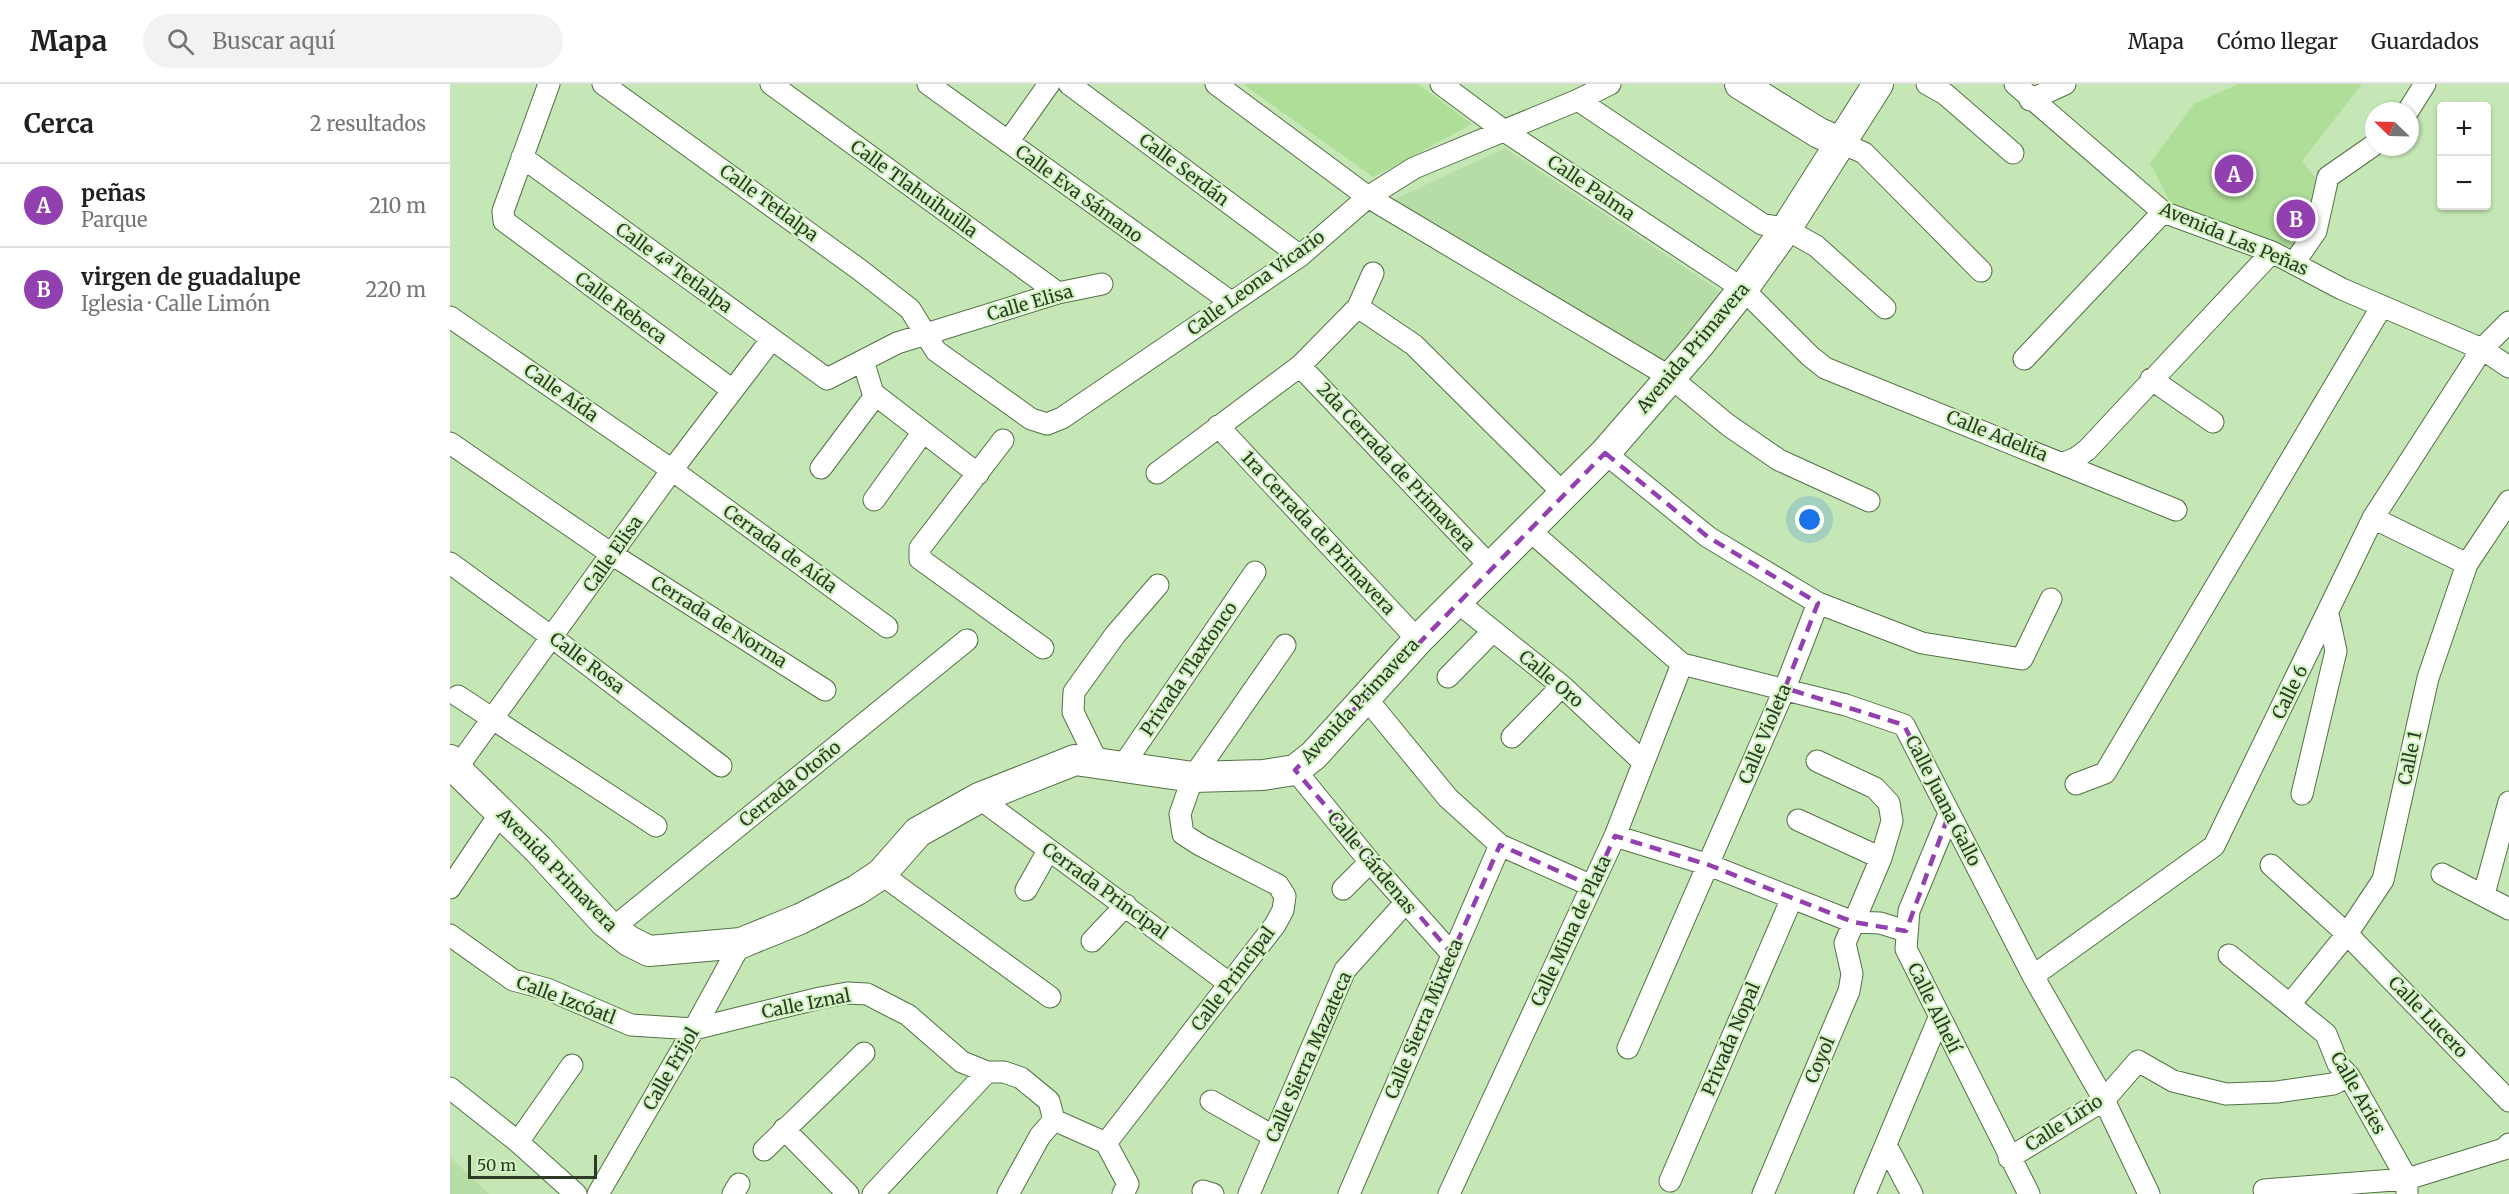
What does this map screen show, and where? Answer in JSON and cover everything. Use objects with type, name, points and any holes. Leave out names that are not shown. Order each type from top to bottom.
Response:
[{"type":"street","points":[[522,157],[549,84]]},
{"type":"street","name":"Calle Tetlalpa","points":[[603,84],[869,276],[910,309],[923,334]]},
{"type":"street","name":"Calle Tlahuihuilla","points":[[771,84],[1058,293]]},
{"type":"street","name":"Calle Eva Sámano","points":[[928,84],[1231,302]]},
{"type":"street","points":[[1008,142],[1049,84]]},
{"type":"street","name":"Calle Serdán","points":[[1069,84],[1300,256]]},
{"type":"street","points":[[1216,84],[1368,197],[1670,378],[1728,425],[1779,460],[1869,501]]},
{"type":"street","name":"Calle Leona Vicario","points":[[923,334],[936,351],[1031,419],[1047,424],[1062,418],[1300,256],[1368,197],[1414,168],[1578,100],[1610,84]]},
{"type":"street","points":[[1740,84],[1819,134],[1864,153],[1981,271]]},
{"type":"street","name":"Avenida Primavera","points":[[453,765],[613,928],[629,941],[649,951],[741,943],[800,919],[858,890],[880,874],[918,832],[979,798],[1075,760],[1193,777],[1263,775],[1295,770],[1314,755],[1418,640],[1605,453],[1670,378],[1743,289],[1786,229],[1878,84]]},
{"type":"street","points":[[1928,84],[1945,94],[2013,153]]},
{"type":"street","name":"Avenida Las Peñas","points":[[2015,84],[2030,100],[2163,212],[2272,252],[2342,289],[2482,349]]},
{"type":"street","points":[[2030,100],[2066,84]]},
{"type":"street","points":[[2414,102],[2425,84]]},
{"type":"street","name":"Calle Palma","points":[[1447,86],[1503,130],[1743,289]]},
{"type":"street","points":[[1578,100],[1762,224],[1786,229],[1816,246],[1885,308]]},
{"type":"street","points":[[2294,263],[2316,231],[2328,177],[2365,151]]},
{"type":"street","name":"Calle Rebeca","points":[[522,157],[503,211],[504,221],[731,389]]},
{"type":"street","name":"Calle 4ª Tetlalpa","points":[[522,157],[827,379]]},
{"type":"street","points":[[2024,359],[2163,212]]},
{"type":"street","name":"Calle Adelita","points":[[1743,289],[1825,368],[2064,463],[2076,458],[2086,450],[2272,252]]},
{"type":"street","points":[[1157,473],[1300,366],[1358,307],[1373,273]]},
{"type":"street","name":"Calle Elisa","points":[[827,379],[897,343],[923,334],[1058,293],[1102,284]]},
{"type":"street","points":[[2076,784],[2104,773],[2382,306]]},
{"type":"street","points":[[1358,307],[1414,345],[1564,494]]},
{"type":"street","name":"Calle Aída","points":[[450,317],[672,470]]},
{"type":"street","name":"Calle 6","points":[[2033,976],[2214,846],[2373,518],[2482,349],[2509,322]]},
{"type":"street","name":"Calle Elisa","points":[[453,765],[492,721],[731,389],[771,340]]},
{"type":"street","points":[[2482,349],[2509,367]]},
{"type":"street","points":[[863,361],[875,396],[978,474]]},
{"type":"street","name":"2da Cerrada de Primavera","points":[[1300,366],[1491,568]]},
{"type":"street","points":[[2151,379],[2213,422]]},
{"type":"street","points":[[821,468],[875,396]]},
{"type":"street","name":"1ra Cerrada de Primavera","points":[[1218,426],[1418,640]]},
{"type":"street","points":[[874,500],[923,432]]},
{"type":"street","points":[[1003,440],[920,548],[920,559],[1043,648]]},
{"type":"street","name":"Cerrada de Norma","points":[[450,443],[613,555],[825,690]]},
{"type":"street","points":[[1605,453],[1708,537],[1818,603],[1922,643],[2022,659],[2051,599]]},
{"type":"street","points":[[2064,463],[2176,510]]},
{"type":"street","name":"Cerrada de Aída","points":[[672,470],[888,627]]},
{"type":"street","name":"Calle 1","points":[[2291,1003],[2347,934],[2384,880],[2428,678],[2467,564],[2509,501]]},
{"type":"street","points":[[2373,518],[2467,564]]},
{"type":"street","name":"Calle Juana Gallo","points":[[1528,530],[1682,664],[1785,688],[1846,705],[1904,725],[2033,976],[2104,1100],[2149,1194]]},
{"type":"street","name":"Calle Rosa","points":[[450,563],[721,766]]},
{"type":"street","name":"Privada Tlaxtonco","points":[[1110,764],[1255,572]]},
{"type":"street","points":[[1110,764],[1073,712],[1074,692],[1115,635],[1158,585]]},
{"type":"street","name":"Calle Oro","points":[[1456,601],[1562,686],[1642,761]]},
{"type":"street","name":"Calle Violeta","points":[[1628,1048],[1785,688],[1818,603]]},
{"type":"street","points":[[2302,795],[2336,651],[2328,614]]},
{"type":"street","points":[[1448,677],[1492,632]]},
{"type":"street","name":"Cerrada Otoño","points":[[613,928],[967,640]]},
{"type":"street","points":[[1193,777],[1285,645]]},
{"type":"street","name":"Calle Mina de Plata","points":[[1449,1194],[1615,836],[1642,761],[1682,664]]},
{"type":"street","points":[[1512,737],[1562,686]]},
{"type":"street","points":[[458,696],[492,721],[656,826]]},
{"type":"street","points":[[1366,698],[1448,798],[1500,845],[1592,886]]},
{"type":"street","points":[[1817,761],[1875,788],[1889,802],[1892,821],[1881,858],[1854,922]]},
{"type":"street","name":"Calle Cárdenas","points":[[1295,770],[1370,862],[1452,954]]},
{"type":"street","name":"Calle Principal","points":[[1106,1143],[1275,925],[1283,909],[1285,896],[1278,885],[1183,834],[1180,814],[1193,777]]},
{"type":"street","name":"Cerrada Principal","points":[[979,798],[1230,984]]},
{"type":"street","points":[[2484,894],[2509,802]]},
{"type":"street","points":[[450,888],[501,812]]},
{"type":"street","name":"Calle Alhelí","points":[[1949,814],[1909,911],[1905,949],[2029,1194]]},
{"type":"street","points":[[1798,820],[1881,858]]},
{"type":"street","points":[[1615,836],[1709,865],[1854,922],[1880,923],[1906,931]]},
{"type":"street","name":"Calle Sierra Mixteca","points":[[1349,1194],[1500,845]]},
{"type":"street","points":[[1026,890],[1048,851]]},
{"type":"street","points":[[1343,889],[1370,862]]},
{"type":"street","name":"Calle Lucero","points":[[2271,865],[2347,934],[2509,1101]]},
{"type":"street","points":[[880,874],[1050,997]]},
{"type":"street","points":[[2442,874],[2509,909]]},
{"type":"street","name":"Privada Nopal","points":[[1670,1181],[1792,898]]},
{"type":"street","name":"Calle Sierra Mazateca","points":[[1249,1194],[1345,970],[1406,902]]},
{"type":"street","points":[[1092,941],[1126,905]]},
{"type":"street","name":"Coyol","points":[[1763,1194],[1849,991],[1852,974],[1845,943],[1854,922]]},
{"type":"street","name":"Calle Izcóatl","points":[[450,935],[513,980],[547,989],[631,1025],[694,1029]]},
{"type":"street","name":"Calle Frijol","points":[[598,1194],[741,943]]},
{"type":"street","name":"Calle Aries","points":[[2229,955],[2291,1003],[2326,1034],[2338,1064],[2349,1076],[2407,1186]]},
{"type":"street","name":"Calle Iznal","points":[[694,1029],[819,998],[847,993],[867,994],[908,1015],[962,1062],[987,1072],[1004,1072],[1021,1078],[1049,1101],[1054,1120]]},
{"type":"street","points":[[1865,1194],[1939,1018]]},
{"type":"street","points":[[764,1150],[783,1129],[864,1053]]},
{"type":"street","name":"Calle Lirio","points":[[2009,1158],[2104,1100],[2138,1061],[2173,1081],[2226,1094],[2277,1092],[2333,1084],[2349,1076]]},
{"type":"street","points":[[518,1142],[572,1065]]},
{"type":"street","points":[[873,1194],[987,1072]]},
{"type":"street","points":[[450,1088],[518,1142],[576,1194]]},
{"type":"street","points":[[1211,1101],[1274,1136]]},
{"type":"street","points":[[1008,1194],[1040,1136],[1054,1120],[1106,1143],[1126,1189]]},
{"type":"street","points":[[783,1129],[848,1194]]},
{"type":"street","points":[[1886,1145],[1912,1194]]},
{"type":"street","points":[[2264,1190],[2407,1186],[2507,1148]]},
{"type":"highlighted area","points":[[1605,453],[1708,537],[1818,603],[1785,688],[1904,725],[1949,814],[1906,931],[1853,922],[1709,865],[1615,836],[1592,886],[1500,845],[1452,954],[1295,770]]},
{"type":"shaded area","points":[[1243,84],[1418,84],[1472,124],[1373,177]]},
{"type":"shaded area","points":[[2238,84],[2362,84],[2302,161],[2321,185],[2297,253],[2171,204],[2150,163],[2194,104]]},
{"type":"shaded area","points":[[1505,148],[1721,292],[1667,364],[1391,201]]},
{"type":"shaded area","points":[[450,1157],[489,1194],[450,1194]]},
{"type":"place","name":"peñas","points":[[2234,174]]},
{"type":"place","name":"virgen de guadalupe","points":[[2296,219]]}]
